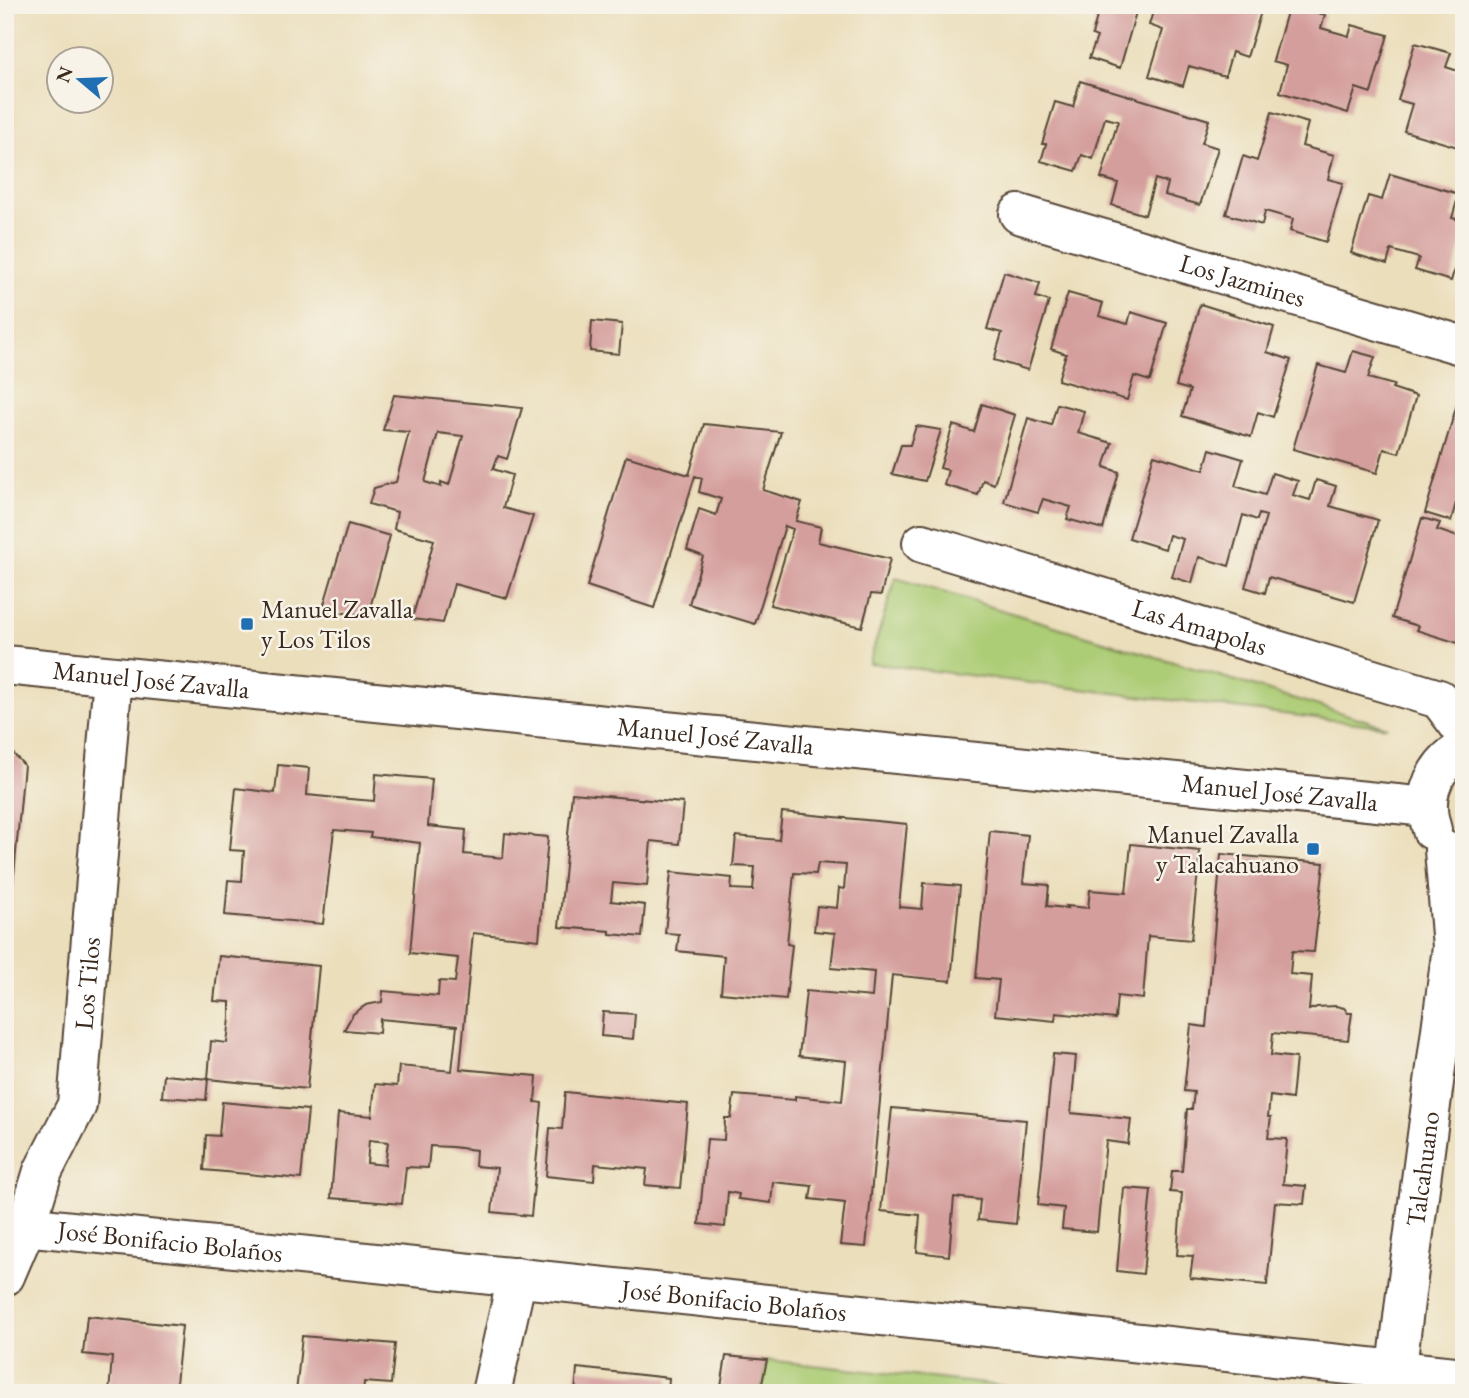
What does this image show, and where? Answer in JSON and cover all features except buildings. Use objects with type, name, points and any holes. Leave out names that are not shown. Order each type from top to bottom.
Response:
[{"type":"street","name":"Los Jazmines","points":[[1019,214],[1464,346]]},
{"type":"street","name":"Las Amapolas","points":[[922,543],[1439,699],[1464,732]]},
{"type":"street","name":"Manuel José Zavalla","points":[[5,665],[1427,807]]},
{"type":"street","name":"Los Tilos","points":[[5,1276],[16,1225],[77,1105],[113,676]]},
{"type":"street","points":[[1454,857],[1432,830],[1427,807],[1431,786],[1440,768],[1455,753],[1464,749]]},
{"type":"street","name":"Talcahuano","points":[[1396,1381],[1405,1297],[1458,933],[1454,857]]},
{"type":"street","name":"José Bonifacio Bolaños","points":[[16,1225],[517,1278],[1396,1381],[1464,1377]]},
{"type":"street","points":[[491,1393],[517,1278]]},
{"type":"green space","points":[[896,578],[1388,727],[869,663]]},
{"type":"green space","points":[[767,1360],[1066,1393],[760,1393]]},
{"type":"place","name":"Manuel Zavalla y Los Tilos","points":[[247,624]]},
{"type":"place","name":"Manuel Zavalla y Talacahuano","points":[[1313,849]]}]
